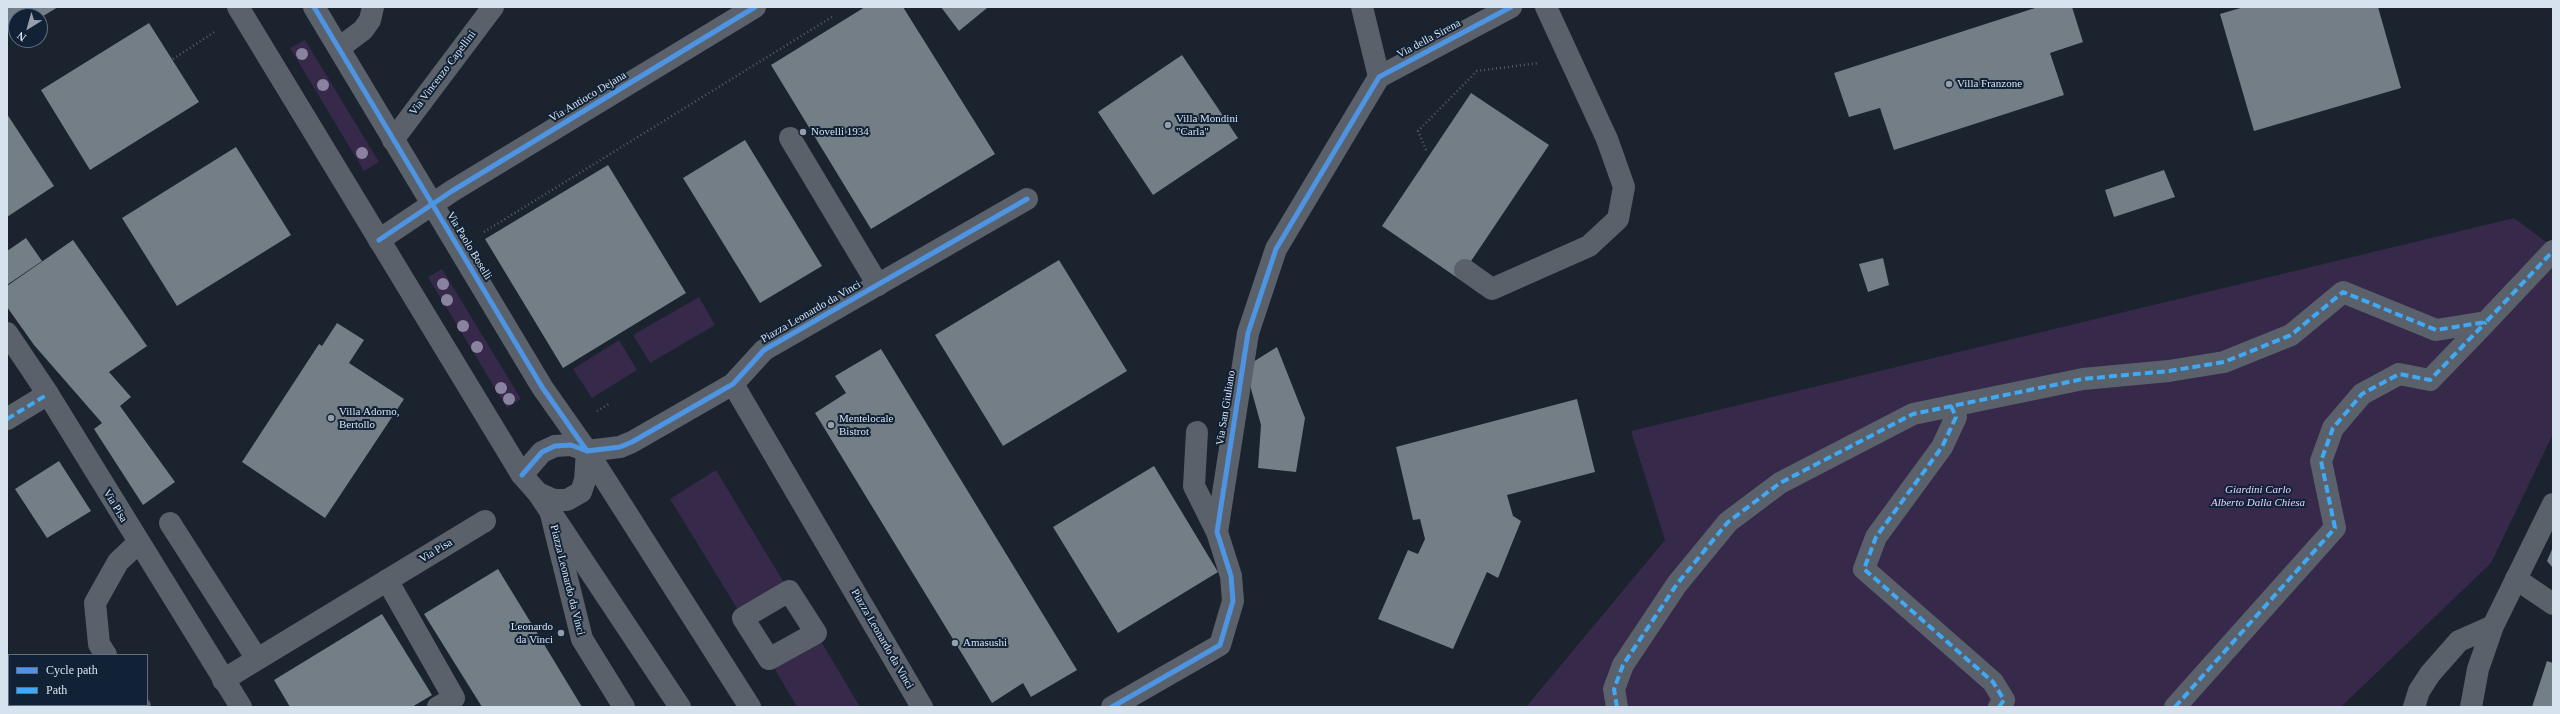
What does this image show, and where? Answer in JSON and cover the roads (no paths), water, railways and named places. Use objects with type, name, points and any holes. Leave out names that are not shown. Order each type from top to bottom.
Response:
[{"type":"street","points":[[238,7],[379,240]]},
{"type":"street","name":"Via Paolo Boselli","points":[[314,7],[542,387],[586,451]]},
{"type":"street","points":[[339,48],[363,30],[370,20],[373,7]]},
{"type":"street","name":"Via Vincenzo Capellini","points":[[393,140],[493,7]]},
{"type":"street","name":"Via Antioco Dejana","points":[[379,240],[432,205],[755,7]]},
{"type":"street","points":[[1362,7],[1379,77]]},
{"type":"street","name":"Via della Sirena","points":[[1379,77],[1511,7]]},
{"type":"street","points":[[1465,270],[1492,289],[1589,246],[1618,219],[1624,187],[1607,139],[1569,60],[1546,7]]},
{"type":"street","name":"Via San Giuliano","points":[[1218,532],[1248,333],[1276,249],[1379,77]]},
{"type":"street","points":[[790,138],[878,285]]},
{"type":"street","name":"Piazza Leonardo da Vinci","points":[[538,493],[554,500],[567,500],[581,492],[586,480],[586,451],[620,447],[632,442],[733,384],[764,350],[1027,200]]},
{"type":"street","name":"Piazza Leonardo da Vinci","points":[[379,240],[522,475],[538,493],[680,707]]},
{"type":"street","points":[[2175,707],[2335,528],[2321,461],[2333,428],[2362,394],[2399,374],[2430,380],[2553,251]]},
{"type":"street","points":[[1616,707],[1614,689],[1623,665],[1677,584],[1728,522],[1780,483],[1913,414],[2084,379],[2170,371],[2224,362],[2291,335],[2343,292],[2436,330],[2486,322]]},
{"type":"street","name":"Via Pisa","points":[[7,333],[48,394],[138,543],[241,707]]},
{"type":"street","name":"Piazza Leonardo da Vinci","points":[[733,384],[922,707]]},
{"type":"street","points":[[7,419],[48,394]]},
{"type":"street","points":[[1951,406],[1956,417],[1942,447],[1876,537],[1864,569],[1993,682],[2004,700],[1998,707]]},
{"type":"street","name":"Via San Giuliano","points":[[1112,707],[1220,645],[1233,600],[1231,576],[1218,532],[1194,486],[1197,432]]},
{"type":"street","points":[[522,475],[532,460],[542,452],[555,446],[571,445],[586,451],[750,707]]},
{"type":"street","points":[[2471,707],[2478,669],[2493,626],[2553,504]]},
{"type":"street","name":"Piazza Leonardo da Vinci","points":[[550,513],[582,639],[624,707]]},
{"type":"street","name":"Via Pisa","points":[[223,680],[485,521]]},
{"type":"street","points":[[170,523],[257,660]]},
{"type":"street","points":[[105,654],[99,644],[95,603],[118,562],[138,543]]},
{"type":"street","points":[[2516,579],[2553,604]]},
{"type":"street","points":[[387,580],[454,698],[438,707]]},
{"type":"street","points":[[2414,707],[2419,691],[2430,674],[2460,641],[2493,626]]},
{"type":"place","name":"Villa Franzone","points":[[1949,84]]},
{"type":"place","name":"Villa Mondini \"Carla\"","points":[[1168,125]]},
{"type":"place","name":"Novelli 1934","points":[[803,132]]},
{"type":"place","name":"Villa Adorno, Bertollo","points":[[331,418]]},
{"type":"place","name":"Mentelocale Bistrot","points":[[831,425]]},
{"type":"place","name":"Leonardo da Vinci","points":[[561,633]]},
{"type":"place","name":"Amasushi","points":[[955,643]]},
{"type":"park label","name":"Giardini Carlo Alberto Dalla Chiesa","points":[[2258,496]]}]
